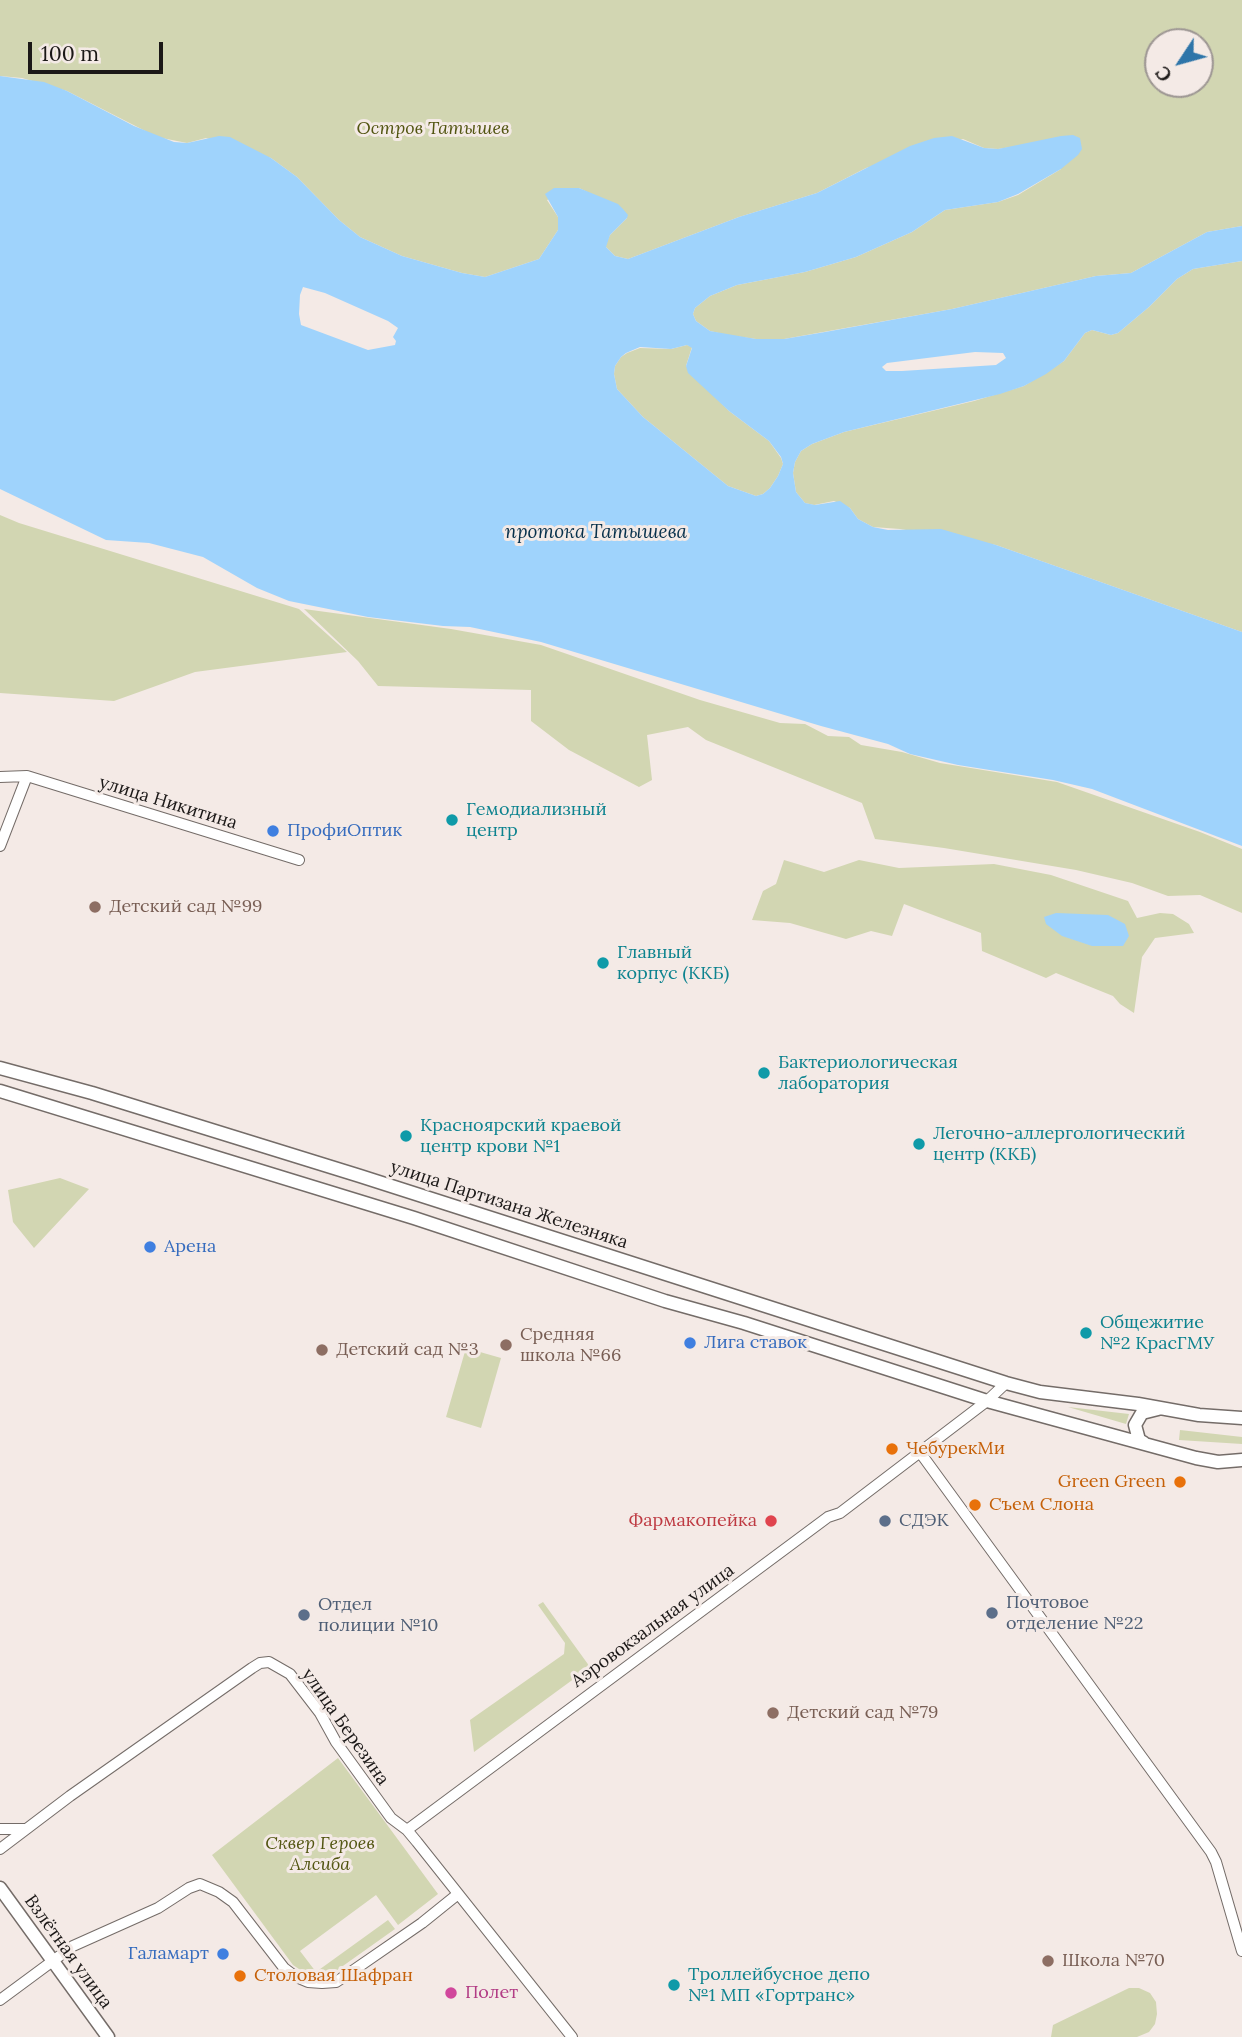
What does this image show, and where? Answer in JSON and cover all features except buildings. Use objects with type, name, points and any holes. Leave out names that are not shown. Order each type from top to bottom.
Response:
[{"type":"main road","name":"улица Партизана Железняка","points":[[0,1068],[62,1084],[557,1238],[1006,1383],[1040,1392],[1199,1415],[1242,1418]]},
{"type":"main road","points":[[57,1108],[65,1100],[62,1084]]},
{"type":"main road","points":[[0,1091],[414,1218],[665,1301],[744,1323],[987,1401],[1196,1458],[1240,1462]]},
{"type":"main road","points":[[117,1126],[111,1114],[120,1102]]},
{"type":"main road","points":[[665,1301],[671,1277]]},
{"type":"main road","points":[[1150,1446],[1139,1440],[1135,1425],[1142,1413],[1162,1408]]},
{"type":"main road","name":"Взлётная улица","points":[[0,1888],[108,2037]]},
{"type":"street","name":"улица Никитина","points":[[0,777],[27,776],[299,860]]},
{"type":"street","points":[[0,846],[27,776]]},
{"type":"street","points":[[987,1401],[1006,1383]]},
{"type":"street","name":"Аэровокзальная улица","points":[[407,1830],[828,1517],[840,1513],[987,1401]]},
{"type":"street","points":[[919,1451],[1211,1852],[1242,1951]]},
{"type":"street","name":"улица Березина","points":[[0,1849],[252,1668],[269,1662],[290,1674],[320,1713],[336,1742],[391,1818],[407,1830],[572,2037]]},
{"type":"street","points":[[0,1829],[25,1829]]},
{"type":"street","points":[[0,2000],[73,1946],[158,1908],[188,1888],[200,1884],[233,1902],[284,1968],[308,1982],[336,1982],[422,1923],[458,1894]]},
{"type":"green space","name":"Остров Татышев","points":[[0,0],[1242,0],[1242,226],[1207,232],[1131,273],[1096,276],[952,309],[784,339],[756,339],[710,331],[696,321],[693,314],[695,308],[710,296],[737,285],[805,272],[856,257],[912,232],[945,210],[998,202],[1018,195],[1061,169],[1025,145],[984,148],[963,139],[866,168],[817,193],[739,217],[628,259],[615,256],[606,247],[610,235],[627,218],[598,197],[579,188],[547,200],[558,217],[558,230],[539,259],[485,277],[402,256],[360,237],[339,220],[297,177],[271,158],[206,138],[187,143],[157,137],[67,91],[22,78],[0,76]]},
{"type":"green space","points":[[1242,261],[1242,632],[996,545],[873,527],[858,519],[850,508],[834,501],[814,505],[805,503],[796,492],[793,473],[795,462],[801,451],[812,444],[844,432],[974,401],[1024,386],[1064,361],[1085,333],[1092,330],[1111,335],[1118,333],[1177,279],[1193,269]]},
{"type":"green space","points":[[687,345],[692,347],[686,366],[729,411],[769,441],[781,458],[783,464],[778,476],[763,494],[756,496],[728,486],[643,417],[617,389],[615,366],[627,353],[640,348],[671,349]]},
{"type":"green space","points":[[0,515],[299,609],[347,652],[195,672],[114,701],[0,693]]},
{"type":"green space","points":[[304,609],[451,629],[541,645],[700,700],[780,723],[805,724],[828,736],[849,737],[861,745],[902,752],[940,763],[1057,782],[1242,849],[1242,913],[1200,895],[1168,896],[1132,883],[1076,870],[875,839],[862,803],[706,740],[688,727],[647,735],[652,780],[639,787],[569,750],[531,721],[531,690],[378,686],[358,661]]},
{"type":"green space","points":[[784,860],[824,872],[859,860],[899,868],[994,864],[1051,875],[1128,901],[1137,918],[1160,913],[1173,914],[1189,924],[1194,933],[1155,938],[1142,957],[1134,1013],[1113,996],[1056,973],[1046,978],[982,951],[981,933],[904,904],[892,936],[871,931],[846,939],[790,923],[752,920],[763,891],[776,884]]},
{"type":"green space","points":[[60,1178],[89,1189],[34,1248],[13,1222],[8,1190]]},
{"type":"green space","points":[[466,1348],[501,1358],[481,1428],[446,1417]]},
{"type":"green space","points":[[1068,1407],[1129,1414],[1126,1424]]},
{"type":"green space","points":[[1180,1430],[1242,1437],[1242,1444],[1179,1440]]},
{"type":"green space","points":[[543,1602],[590,1667],[474,1752],[470,1720],[564,1654],[565,1643],[538,1605]]},
{"type":"green space","name":"Сквер Героев Алсиба","points":[[338,1758],[438,1894],[398,1925],[376,1895],[300,1951],[316,1972],[388,1920],[395,1929],[333,1973],[318,1976],[293,1965],[212,1855]]},
{"type":"green space","points":[[1129,1988],[1139,1988],[1150,1993],[1156,2002],[1155,2024],[1149,2032],[1137,2037],[1051,2037],[1053,2025]]},
{"type":"water","name":"протока Татышева","points":[[0,76],[44,82],[134,126],[174,142],[187,143],[219,136],[230,137],[271,158],[297,177],[339,220],[360,237],[402,256],[485,277],[539,259],[558,230],[558,217],[545,194],[554,188],[579,188],[618,204],[628,215],[610,235],[606,247],[615,256],[628,259],[739,217],[817,193],[910,146],[934,138],[952,136],[984,148],[998,149],[1073,135],[1080,138],[1082,149],[1078,155],[1061,169],[1018,194],[998,202],[945,210],[912,232],[856,257],[805,272],[737,285],[710,296],[695,308],[693,314],[696,321],[710,331],[756,339],[784,339],[952,309],[1096,276],[1131,273],[1207,232],[1242,226],[1242,261],[1193,269],[1177,279],[1118,333],[1111,335],[1092,330],[1085,333],[1064,361],[1046,374],[1024,386],[1000,394],[844,432],[812,444],[801,451],[793,473],[796,492],[805,503],[815,505],[840,501],[850,508],[858,519],[873,527],[888,530],[941,529],[996,545],[1242,632],[1242,846],[1092,789],[910,754],[888,744],[541,642],[470,627],[368,617],[289,601],[257,588],[203,557],[149,543],[106,540],[0,489]],"holes":[[[303,287],[325,293],[388,321],[398,328],[393,337],[395,345],[368,350],[301,325],[299,314]],[[687,345],[692,348],[686,366],[688,373],[729,411],[769,441],[781,457],[783,464],[778,476],[763,494],[756,496],[728,486],[643,417],[617,389],[615,366],[626,353],[640,347],[671,349]],[[975,352],[1003,353],[1006,358],[996,365],[902,371],[886,371],[882,367],[887,363]]]},
{"type":"water","points":[[1056,913],[1108,915],[1125,924],[1129,936],[1123,946],[1092,946],[1062,936],[1046,924],[1044,917]]},
{"type":"place","name":"Гемодиализный центр","points":[[452,820]]},
{"type":"place","name":"ПрофиОптик","points":[[273,831]]},
{"type":"place","name":"Детский сад №99","points":[[95,907]]},
{"type":"place","name":"Главный корпус (ККБ)","points":[[603,963]]},
{"type":"place","name":"Бактериологическая лаборатория","points":[[764,1073]]},
{"type":"place","name":"Красноярский краевой центр крови №1","points":[[406,1136]]},
{"type":"place","name":"Легочно-аллергологический центр (ККБ)","points":[[919,1144]]},
{"type":"place","name":"Арена","points":[[150,1247]]},
{"type":"place","name":"Общежитие №2 КрасГМУ","points":[[1086,1333]]},
{"type":"place","name":"Лига ставок","points":[[690,1343]]},
{"type":"place","name":"Средняя школа №66","points":[[506,1345]]},
{"type":"place","name":"Детский сад №3","points":[[322,1350]]},
{"type":"place","name":"ЧебурекМи","points":[[892,1449]]},
{"type":"place","name":"Green Green","points":[[1180,1482]]},
{"type":"place","name":"Съем Слона","points":[[975,1505]]},
{"type":"place","name":"Фармакопейка","points":[[771,1521]]},
{"type":"place","name":"СДЭК","points":[[885,1521]]},
{"type":"place","name":"Почтовое отделение №22","points":[[992,1613]]},
{"type":"place","name":"Отдел полиции №10","points":[[304,1615]]},
{"type":"place","name":"Детский сад №79","points":[[773,1713]]},
{"type":"place","name":"Галамарт","points":[[223,1954]]},
{"type":"place","name":"Школа №70","points":[[1048,1961]]},
{"type":"place","name":"Столовая Шафран","points":[[240,1976]]},
{"type":"place","name":"Троллейбусное депо №1 МП «Гортранс»","points":[[674,1985]]},
{"type":"place","name":"Полет","points":[[451,1993]]}]
